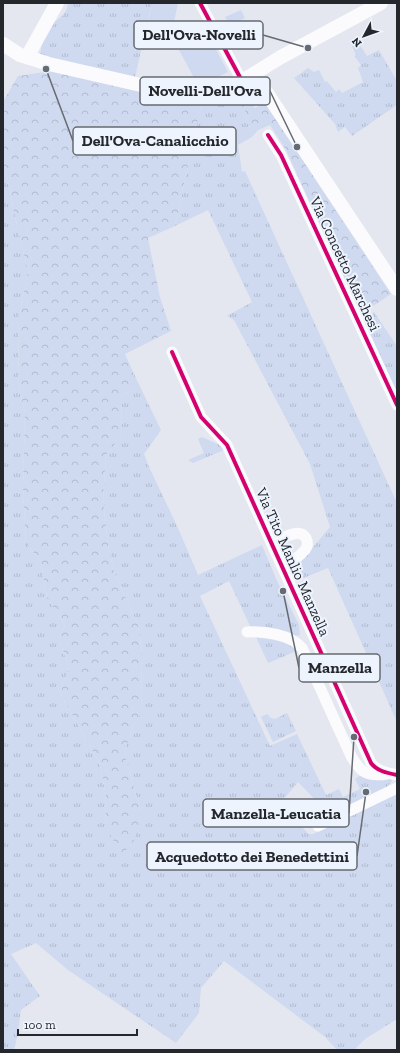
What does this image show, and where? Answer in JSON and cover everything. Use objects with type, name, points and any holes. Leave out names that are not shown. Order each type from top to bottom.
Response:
[{"type":"main road","points":[[27,57],[57,3]]},
{"type":"main road","points":[[3,44],[10,50],[27,57],[66,68],[200,98],[212,96],[242,81],[381,3]]},
{"type":"main road","points":[[266,92],[266,71],[269,65]]},
{"type":"main road","points":[[242,81],[255,85],[266,92],[397,289]]},
{"type":"street","points":[[200,3],[242,81]]},
{"type":"street","name":"Via Concetto Marchesi","points":[[268,135],[281,155],[397,405]]},
{"type":"street","name":"Via Tito Manlio Manzella","points":[[172,352],[201,417],[227,445],[371,763]]},
{"type":"street","name":"Via Tito Manlio Manzella","points":[[272,544],[299,533],[304,535],[307,540],[305,550],[283,568]]},
{"type":"street","name":"Via Tito Manlio Manzella","points":[[247,632],[259,632],[283,637],[298,644],[302,648],[355,763]]},
{"type":"street","points":[[355,763],[365,765],[371,763],[377,769],[393,774]]},
{"type":"street","points":[[355,763],[362,771],[369,774],[393,774]]},
{"type":"street","points":[[318,826],[397,788]]},
{"type":"green space","points":[[68,3],[152,3],[135,77],[40,56],[46,32],[51,25],[64,14]]},
{"type":"green space","points":[[152,3],[178,3],[172,32],[147,27]]},
{"type":"green space","points":[[241,10],[245,18],[229,26],[225,17]]},
{"type":"green space","points":[[201,21],[228,72],[199,87],[172,37]]},
{"type":"green space","points":[[358,42],[367,56],[379,50],[397,81],[397,105],[352,136],[345,127],[338,132],[335,124],[294,78],[308,68],[314,72],[319,70],[325,82],[327,81],[336,92],[339,89],[342,93],[363,82],[358,68],[361,65],[355,57],[356,55],[352,46]]},
{"type":"green space","points":[[52,71],[201,105],[175,226],[148,238],[160,297],[171,331],[125,354],[134,374],[134,389],[121,396],[122,435],[106,455],[103,499],[108,544],[114,572],[138,625],[142,654],[141,713],[133,727],[124,753],[141,812],[135,839],[122,855],[105,826],[106,797],[100,764],[60,693],[69,668],[59,638],[65,625],[47,598],[41,562],[26,543],[23,487],[25,413],[18,383],[19,318],[28,271],[6,171],[3,171],[3,102],[18,76]]},
{"type":"green space","points":[[233,93],[241,95],[252,137],[238,145],[242,172],[245,171],[397,503],[397,722],[328,568],[296,581],[295,573],[298,565],[330,527],[310,464],[234,320],[227,316],[252,302],[208,210],[175,226],[201,105],[210,105]]},
{"type":"green space","points":[[241,95],[255,108],[265,103],[391,294],[361,314],[286,150],[270,125],[258,130],[252,137]]},
{"type":"green space","points":[[3,171],[6,171],[28,271],[19,318],[18,383],[25,413],[23,487],[26,543],[41,562],[47,598],[65,625],[59,638],[69,668],[60,693],[100,764],[106,797],[105,826],[141,812],[124,753],[133,727],[141,713],[142,653],[138,625],[114,572],[108,544],[103,499],[106,455],[122,435],[121,396],[134,389],[134,374],[161,430],[144,454],[198,575],[262,545],[277,581],[299,625],[300,635],[293,636],[250,626],[229,581],[200,596],[270,746],[297,734],[326,795],[339,789],[343,797],[360,789],[355,779],[359,776],[391,778],[392,781],[387,787],[329,814],[298,782],[279,805],[309,834],[313,834],[354,812],[397,792],[397,1019],[365,1039],[354,1050],[337,1050],[325,1037],[224,961],[201,988],[199,1013],[176,1043],[68,970],[36,943],[11,954],[40,996],[21,1010],[14,1050],[3,1050]]},
{"type":"green space","points":[[374,312],[397,346],[397,395],[360,323]]},
{"type":"green space","points":[[202,437],[222,446],[224,450],[193,463],[188,460],[204,453],[198,439]]},
{"type":"green space","points":[[256,637],[284,643],[293,647],[297,651],[268,663]]},
{"type":"green space","points":[[287,713],[296,731],[273,742],[261,717],[267,714],[271,718],[275,719]]},
{"type":"cycle path","points":[[200,3],[242,81]]},
{"type":"cycle path","points":[[268,135],[281,155],[397,405]]},
{"type":"cycle path","points":[[172,352],[201,417],[227,445],[371,763],[379,770],[397,775]]},
{"type":"place","name":"Dell'Ova-Novelli","points":[[308,48]]},
{"type":"place","name":"Dell'Ova-Canalicchio","points":[[46,69]]},
{"type":"place","name":"Novelli-Dell'Ova","points":[[297,147]]},
{"type":"place","name":"Manzella","points":[[283,591]]},
{"type":"place","name":"Manzella-Leucatia","points":[[354,737]]},
{"type":"place","name":"Acquedotto dei Benedettini","points":[[366,792]]}]
